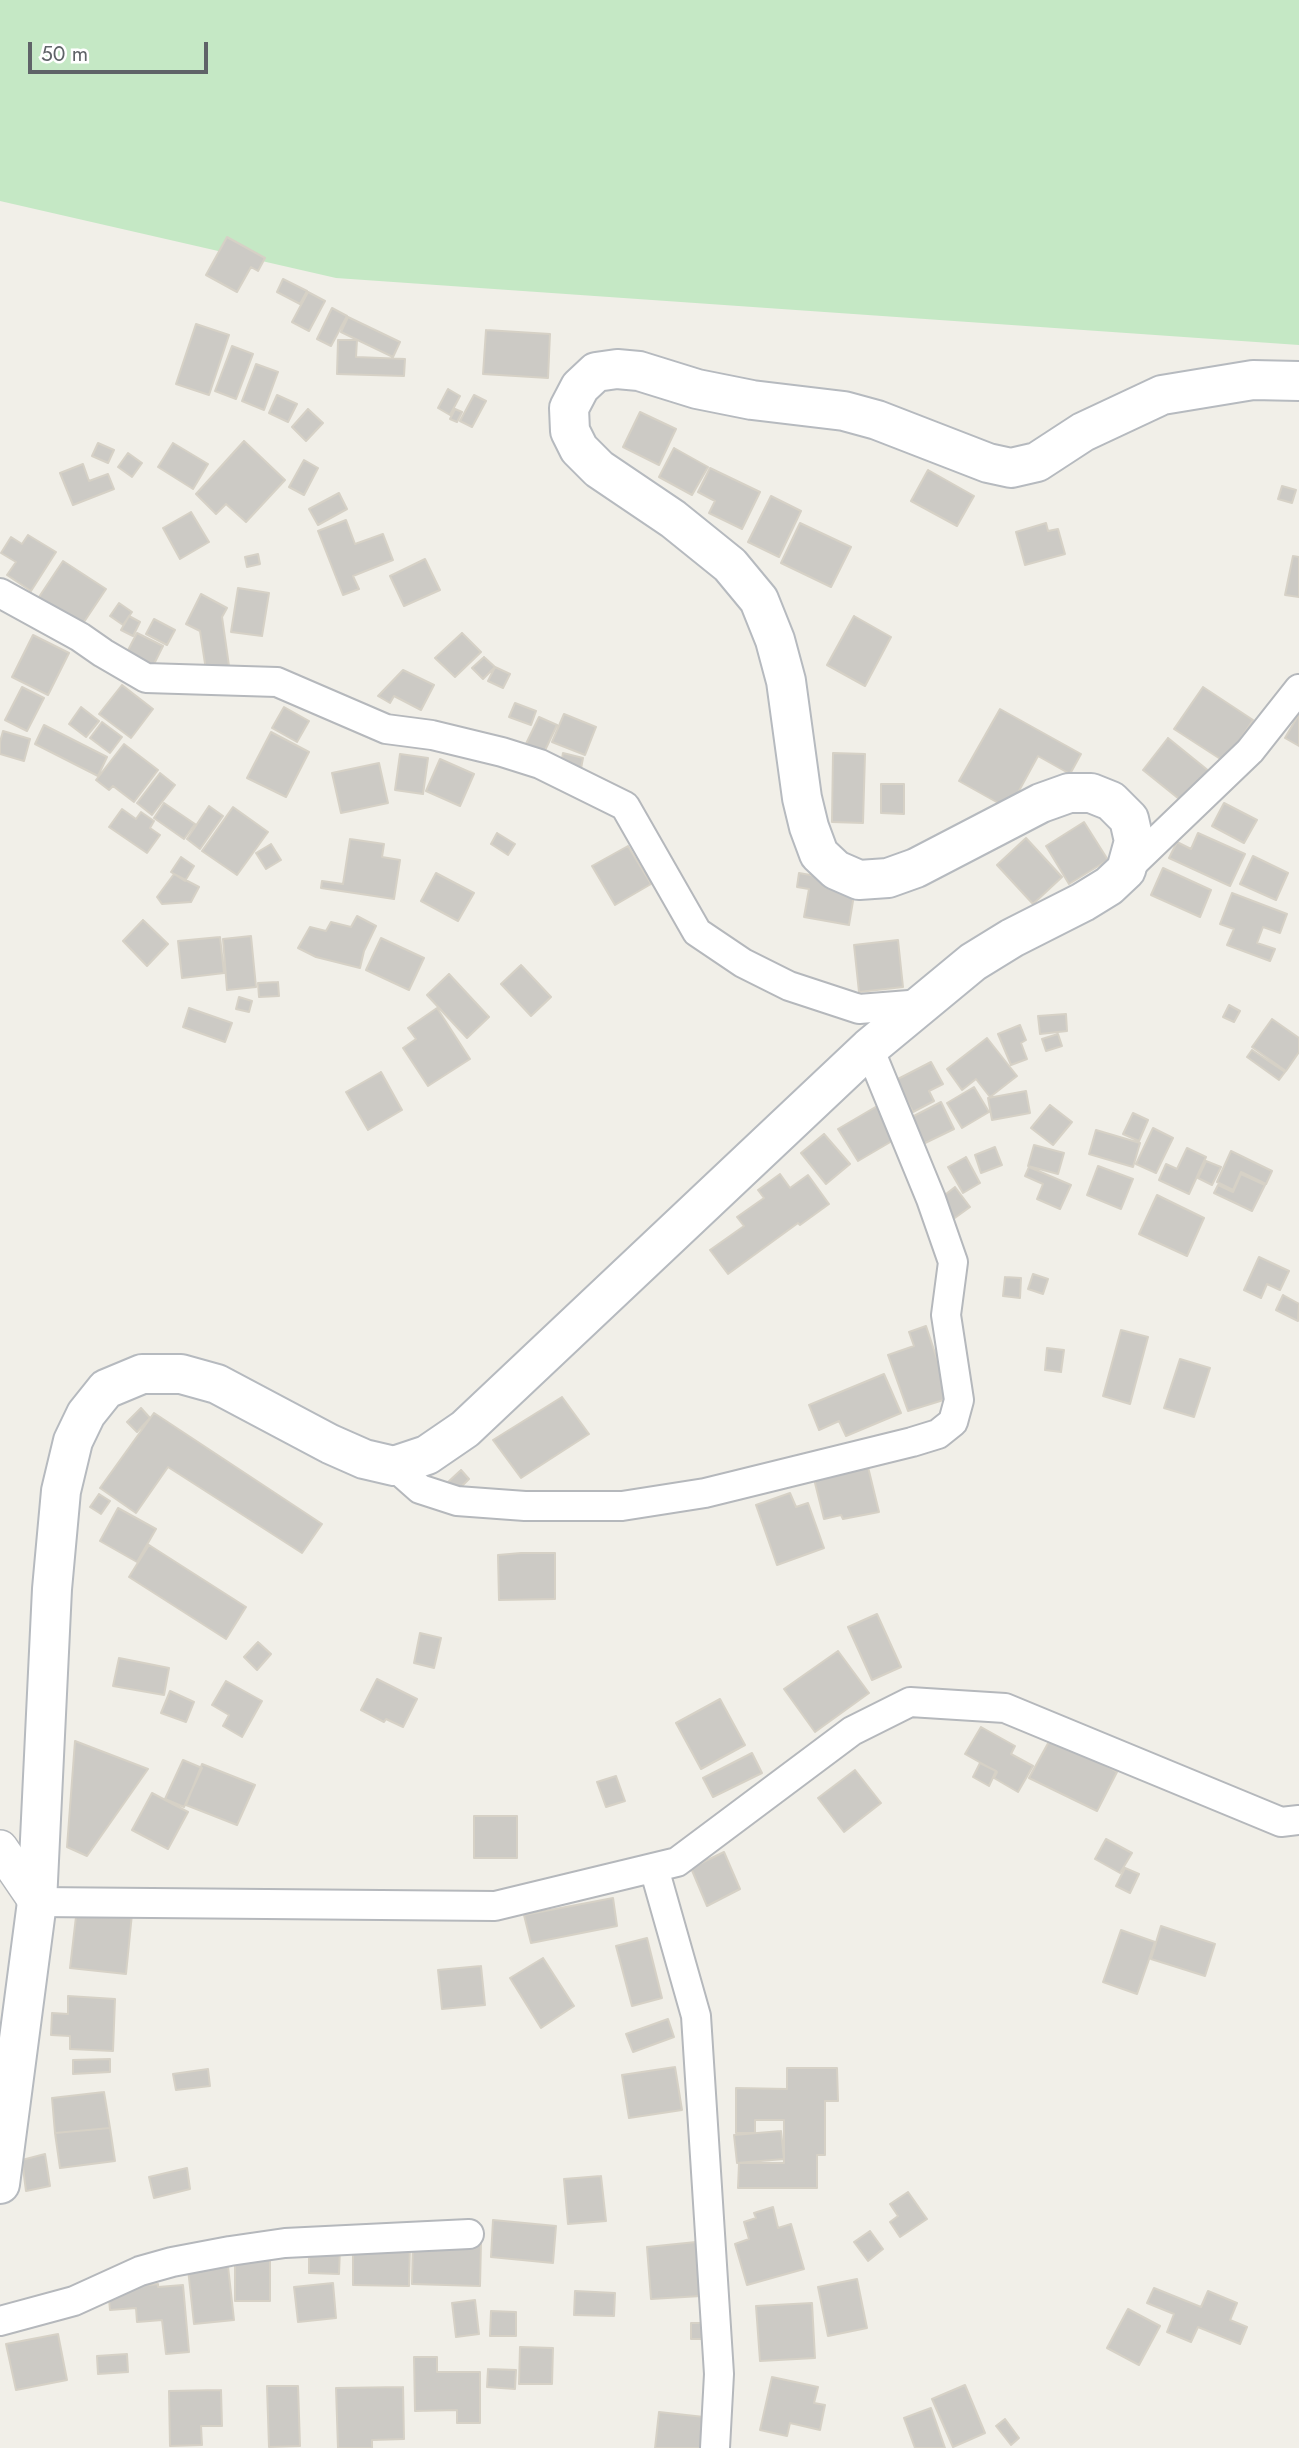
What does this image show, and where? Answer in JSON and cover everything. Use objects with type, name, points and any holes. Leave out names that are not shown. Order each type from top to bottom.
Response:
[{"type":"main road","points":[[0,2183],[37,1902],[52,1602],[61,1491],[73,1441],[86,1414],[106,1389],[142,1374],[181,1374],[217,1384],[364,1459],[394,1466],[427,1455],[465,1429],[869,1048],[973,962],[1012,938],[1083,902],[1109,886],[1125,870],[1134,841],[1129,819],[1111,800],[1091,793],[1069,793],[1041,803],[916,867],[888,878],[859,880],[836,870],[819,854],[809,827],[802,798],[786,681],[775,640],[759,600],[730,565],[673,519],[599,470],[579,449],[570,432],[569,408],[580,387],[596,372],[617,369],[639,371],[697,389],[752,400],[844,411],[888,424],[988,463],[1011,468],[1037,462],[1083,432],[1162,395],[1253,380],[1299,381]]},
{"type":"street","points":[[0,593],[80,637],[146,678],[277,681],[386,729],[443,738],[540,764],[625,806],[697,932],[743,963],[789,986],[859,1009],[922,1004]]},
{"type":"street","points":[[1125,870],[1250,751],[1299,689]]},
{"type":"street","points":[[394,1466],[420,1489],[457,1501],[552,1507],[622,1506],[705,1493],[912,1442],[938,1434],[953,1422],[959,1400],[946,1315],[953,1262],[931,1199],[869,1048]]},
{"type":"street","points":[[0,1848],[37,1902],[495,1906],[677,1862],[852,1731],[910,1702],[1005,1709],[1281,1822],[1299,1820]]},
{"type":"street","points":[[654,1868],[696,2017],[719,2374],[715,2448]]},
{"type":"street","points":[[0,2321],[74,2301],[140,2271],[218,2253],[285,2243],[469,2234]]},
{"type":"green space","points":[[0,0],[1299,0],[1299,345],[336,278],[0,201]]},
{"type":"building","points":[[227,237],[265,258],[258,271],[251,267],[237,292],[206,275]]},
{"type":"building","points":[[283,279],[307,291],[300,304],[277,292]]},
{"type":"building","points":[[308,292],[325,301],[309,331],[292,322]]},
{"type":"building","points":[[332,308],[347,316],[331,346],[317,339]]},
{"type":"building","points":[[348,317],[400,342],[393,357],[341,332]]},
{"type":"building","points":[[196,324],[229,335],[209,395],[176,384]]},
{"type":"building","points":[[486,330],[550,334],[548,378],[483,374]]},
{"type":"building","points":[[338,340],[357,340],[356,357],[405,359],[404,376],[337,374]]},
{"type":"building","points":[[232,346],[253,354],[236,399],[215,391]]},
{"type":"building","points":[[256,364],[278,372],[264,410],[242,401]]},
{"type":"building","points":[[448,389],[460,396],[450,415],[438,408]]},
{"type":"building","points":[[277,395],[297,404],[288,422],[269,413]]},
{"type":"building","points":[[474,395],[486,401],[472,427],[460,421]]},
{"type":"building","points":[[308,409],[323,423],[306,441],[292,427]]},
{"type":"building","points":[[455,409],[462,412],[457,422],[450,419]]},
{"type":"building","points":[[640,412],[676,429],[659,465],[623,447]]},
{"type":"building","points":[[244,441],[285,480],[246,522],[226,504],[216,514],[196,494]]},
{"type":"building","points":[[98,443],[114,450],[108,463],[92,456]]},
{"type":"building","points":[[173,443],[208,464],[193,489],[158,467]]},
{"type":"building","points":[[674,448],[708,467],[692,495],[659,477]]},
{"type":"building","points":[[128,453],[142,463],[132,477],[118,467]]},
{"type":"building","points":[[304,460],[318,468],[304,495],[289,487]]},
{"type":"building","points":[[83,464],[89,481],[108,474],[114,489],[73,505],[60,473]]},
{"type":"building","points":[[710,468],[760,492],[742,529],[709,513],[715,501],[698,492]]},
{"type":"building","points":[[928,470],[974,496],[957,526],[911,501]]},
{"type":"building","points":[[1282,486],[1296,490],[1292,503],[1278,499]]},
{"type":"building","points":[[339,493],[347,509],[318,525],[309,509]]},
{"type":"building","points":[[771,496],[801,511],[779,557],[748,542]]},
{"type":"building","points":[[191,512],[209,542],[180,559],[163,528]]},
{"type":"building","points":[[346,520],[355,544],[383,534],[393,560],[353,576],[359,589],[343,595],[318,531]]},
{"type":"building","points":[[800,523],[851,547],[831,587],[781,563]]},
{"type":"building","points":[[1046,523],[1048,531],[1058,529],[1065,554],[1025,565],[1016,532]]},
{"type":"building","points":[[28,535],[56,552],[31,591],[7,575],[16,562],[1,553],[11,537],[22,544]]},
{"type":"building","points":[[258,554],[260,564],[247,567],[245,557]]},
{"type":"building","points":[[1293,556],[1299,557],[1299,597],[1285,595]]},
{"type":"building","points":[[425,559],[440,590],[404,606],[390,576]]},
{"type":"building","points":[[63,561],[106,589],[80,628],[37,600]]},
{"type":"building","points":[[238,588],[269,593],[262,636],[231,632]]},
{"type":"building","points":[[201,594],[227,608],[222,617],[229,666],[206,670],[200,631],[186,624]]},
{"type":"building","points":[[119,603],[132,612],[123,625],[110,616]]},
{"type":"building","points":[[129,616],[140,622],[133,636],[121,630]]},
{"type":"building","points":[[854,616],[891,637],[865,686],[827,665]]},
{"type":"building","points":[[154,619],[175,630],[167,645],[146,634]]},
{"type":"building","points":[[137,633],[163,646],[151,670],[125,656]]},
{"type":"building","points":[[462,633],[481,652],[455,677],[435,658]]},
{"type":"building","points":[[33,635],[69,653],[48,695],[12,677]]},
{"type":"building","points":[[484,657],[495,667],[483,679],[472,668]]},
{"type":"building","points":[[495,667],[510,674],[503,688],[488,681]]},
{"type":"building","points":[[403,670],[434,685],[421,710],[394,696],[390,703],[378,696]]},
{"type":"building","points":[[122,685],[153,709],[131,738],[99,714]]},
{"type":"building","points":[[22,687],[44,698],[27,731],[5,720]]},
{"type":"building","points":[[1203,687],[1253,720],[1225,762],[1174,729]]},
{"type":"building","points":[[515,703],[536,711],[531,725],[509,717]]},
{"type":"building","points":[[81,707],[99,721],[86,737],[69,724]]},
{"type":"building","points":[[284,707],[309,721],[297,742],[272,728]]},
{"type":"building","points":[[1000,709],[1081,754],[1070,774],[1038,756],[1009,809],[959,781]]},
{"type":"building","points":[[564,714],[596,727],[585,755],[552,742]]},
{"type":"building","points":[[1299,714],[1299,746],[1285,738]]},
{"type":"building","points":[[539,717],[557,725],[540,761],[522,752]]},
{"type":"building","points":[[102,722],[122,737],[110,753],[90,738]]},
{"type":"building","points":[[44,725],[107,757],[98,776],[35,744]]},
{"type":"building","points":[[3,731],[30,739],[24,761],[0,754]]},
{"type":"building","points":[[271,732],[309,752],[286,797],[247,778]]},
{"type":"building","points":[[1168,738],[1215,776],[1189,807],[1143,770]]},
{"type":"building","points":[[124,744],[158,770],[134,802],[113,786],[109,790],[96,780]]},
{"type":"building","points":[[563,753],[583,758],[580,774],[560,769]]},
{"type":"building","points":[[833,753],[865,754],[863,823],[832,822]]},
{"type":"building","points":[[400,754],[428,758],[423,794],[395,790]]},
{"type":"building","points":[[440,759],[474,774],[460,806],[426,791]]},
{"type":"building","points":[[379,763],[388,803],[341,813],[332,773]]},
{"type":"building","points":[[160,773],[175,785],[152,815],[137,803]]},
{"type":"building","points":[[881,784],[904,784],[904,814],[881,813]]},
{"type":"building","points":[[164,803],[195,824],[184,839],[154,818]]},
{"type":"building","points":[[1224,803],[1257,820],[1244,843],[1212,826]]},
{"type":"building","points":[[209,806],[223,816],[200,849],[187,839]]},
{"type":"building","points":[[233,807],[268,832],[237,875],[202,851]]},
{"type":"building","points":[[122,809],[136,819],[141,812],[154,821],[150,828],[160,835],[147,853],[109,827]]},
{"type":"building","points":[[1084,822],[1108,860],[1069,884],[1046,846]]},
{"type":"building","points":[[497,833],[515,844],[508,855],[491,844]]},
{"type":"building","points":[[1198,833],[1245,854],[1230,886],[1169,858],[1177,842],[1191,849]]},
{"type":"building","points":[[1026,838],[1062,877],[1033,904],[997,865]]},
{"type":"building","points":[[350,839],[384,844],[382,857],[400,860],[394,899],[321,888],[322,881],[343,884]]},
{"type":"building","points":[[271,844],[281,860],[266,869],[256,853]]},
{"type":"building","points":[[628,846],[651,884],[615,905],[592,866]]},
{"type":"building","points":[[1253,856],[1288,873],[1276,900],[1240,884]]},
{"type":"building","points":[[181,857],[194,866],[185,881],[171,872]]},
{"type":"building","points":[[1163,868],[1211,890],[1200,917],[1151,895]]},
{"type":"building","points":[[436,873],[474,893],[458,921],[421,901]]},
{"type":"building","points":[[799,873],[856,883],[849,925],[804,917],[809,889],[797,887]]},
{"type":"building","points":[[174,874],[199,887],[191,902],[162,904],[157,897]]},
{"type":"building","points":[[1232,893],[1287,914],[1280,933],[1263,927],[1257,943],[1275,949],[1270,961],[1227,945],[1234,929],[1220,924]]},
{"type":"building","points":[[357,916],[376,926],[364,951],[360,968],[316,957],[298,948],[310,927],[326,931],[331,922],[351,927]]},
{"type":"building","points":[[143,920],[168,944],[147,966],[123,941]]},
{"type":"building","points":[[251,936],[256,987],[227,990],[223,939]]},
{"type":"building","points":[[220,937],[224,973],[182,978],[178,941]]},
{"type":"building","points":[[381,938],[424,958],[409,990],[366,970]]},
{"type":"building","points":[[898,940],[903,987],[859,992],[854,945]]},
{"type":"building","points":[[521,965],[551,997],[531,1016],[501,984]]},
{"type":"building","points":[[449,974],[489,1017],[467,1038],[427,995]]},
{"type":"building","points":[[278,982],[279,996],[259,997],[258,983]]},
{"type":"building","points":[[239,997],[252,1001],[249,1012],[236,1009]]},
{"type":"building","points":[[1229,1005],[1240,1011],[1234,1022],[1223,1017]]},
{"type":"building","points":[[189,1008],[232,1023],[225,1042],[183,1027]]},
{"type":"building","points":[[437,1008],[470,1059],[428,1086],[403,1048],[416,1039],[408,1028]]},
{"type":"building","points":[[1066,1014],[1067,1031],[1040,1034],[1038,1016]]},
{"type":"building","points":[[1272,1019],[1299,1038],[1299,1052],[1286,1071],[1252,1047]]},
{"type":"building","points":[[1020,1025],[1026,1040],[1021,1043],[1027,1059],[1011,1065],[998,1034]]},
{"type":"building","points":[[1058,1034],[1062,1046],[1046,1051],[1042,1039]]},
{"type":"building","points":[[987,1038],[1017,1076],[990,1097],[976,1079],[962,1090],[947,1069]]},
{"type":"building","points":[[1252,1050],[1285,1072],[1279,1080],[1247,1057]]},
{"type":"building","points":[[931,1062],[943,1084],[929,1091],[934,1101],[913,1112],[896,1080]]},
{"type":"building","points":[[381,1072],[402,1110],[368,1130],[346,1092]]},
{"type":"building","points":[[974,1087],[989,1112],[962,1128],[947,1103]]},
{"type":"building","points":[[1026,1091],[1030,1113],[992,1120],[988,1098]]},
{"type":"building","points":[[884,1102],[904,1134],[858,1161],[838,1129]]},
{"type":"building","points":[[941,1102],[954,1129],[923,1144],[910,1118]]},
{"type":"building","points":[[1050,1105],[1072,1122],[1053,1145],[1031,1128]]},
{"type":"building","points":[[1133,1113],[1148,1120],[1139,1141],[1123,1134]]},
{"type":"building","points":[[1153,1128],[1173,1138],[1156,1173],[1136,1164]]},
{"type":"building","points":[[1096,1130],[1140,1143],[1133,1167],[1089,1154]]},
{"type":"building","points":[[824,1134],[850,1164],[826,1184],[801,1153]]},
{"type":"building","points":[[1034,1145],[1064,1153],[1058,1174],[1028,1166]]},
{"type":"building","points":[[995,1147],[1002,1165],[981,1173],[975,1155]]},
{"type":"building","points":[[1187,1148],[1206,1157],[1189,1194],[1159,1180],[1166,1164],[1177,1169]]},
{"type":"building","points":[[1231,1151],[1272,1171],[1266,1184],[1241,1172],[1233,1190],[1217,1182]]},
{"type":"building","points":[[966,1157],[980,1183],[963,1193],[948,1167]]},
{"type":"building","points":[[1206,1161],[1221,1167],[1212,1185],[1198,1178]]},
{"type":"building","points":[[1098,1166],[1133,1179],[1121,1209],[1087,1195]]},
{"type":"building","points":[[1029,1167],[1071,1185],[1060,1209],[1037,1199],[1043,1184],[1025,1176]]},
{"type":"building","points":[[780,1174],[790,1188],[808,1175],[829,1204],[728,1274],[710,1250],[744,1226],[737,1217],[764,1198],[758,1190]]},
{"type":"building","points":[[1241,1174],[1265,1185],[1252,1211],[1214,1193],[1218,1185],[1233,1192]]},
{"type":"building","points":[[955,1187],[970,1207],[952,1220],[937,1201]]},
{"type":"building","points":[[1157,1195],[1204,1218],[1187,1256],[1139,1234]]},
{"type":"building","points":[[1259,1257],[1289,1271],[1280,1290],[1267,1284],[1261,1298],[1244,1290]]},
{"type":"building","points":[[1033,1274],[1048,1279],[1043,1294],[1028,1289]]},
{"type":"building","points":[[1005,1277],[1021,1278],[1020,1298],[1003,1296]]},
{"type":"building","points":[[1283,1295],[1299,1304],[1298,1321],[1276,1310]]},
{"type":"building","points":[[926,1326],[950,1398],[908,1411],[888,1355],[914,1346],[909,1332]]},
{"type":"building","points":[[1121,1330],[1148,1337],[1130,1404],[1103,1396]]},
{"type":"building","points":[[1047,1348],[1064,1350],[1061,1372],[1045,1370]]},
{"type":"building","points":[[1180,1359],[1210,1368],[1194,1417],[1164,1408]]},
{"type":"building","points":[[884,1374],[901,1413],[846,1436],[839,1421],[819,1430],[809,1405]]},
{"type":"building","points":[[562,1397],[589,1434],[521,1478],[493,1440]]},
{"type":"building","points":[[141,1408],[150,1418],[137,1432],[127,1422]]},
{"type":"building","points":[[154,1413],[322,1524],[302,1553],[168,1467],[136,1513],[100,1488]]},
{"type":"building","points":[[868,1467],[879,1512],[843,1519],[841,1515],[824,1519],[814,1479]]},
{"type":"building","points":[[461,1470],[469,1479],[456,1492],[447,1483]]},
{"type":"building","points":[[790,1493],[796,1507],[808,1503],[824,1548],[777,1565],[756,1505]]},
{"type":"building","points":[[99,1494],[110,1501],[101,1514],[90,1507]]},
{"type":"building","points":[[118,1508],[156,1529],[137,1562],[100,1541]]},
{"type":"building","points":[[149,1545],[246,1607],[226,1639],[129,1577]]},
{"type":"building","points":[[555,1553],[555,1599],[499,1600],[498,1555]]},
{"type":"building","points":[[877,1614],[901,1667],[872,1680],[848,1627]]},
{"type":"building","points":[[420,1633],[441,1638],[434,1668],[414,1663]]},
{"type":"building","points":[[258,1642],[271,1654],[257,1670],[244,1657]]},
{"type":"building","points":[[838,1651],[869,1693],[815,1732],[784,1689]]},
{"type":"building","points":[[119,1658],[169,1668],[164,1695],[113,1686]]},
{"type":"building","points":[[377,1679],[417,1699],[403,1727],[386,1719],[384,1722],[361,1710]]},
{"type":"building","points":[[226,1681],[262,1701],[242,1737],[223,1726],[229,1715],[212,1705]]},
{"type":"building","points":[[170,1691],[194,1702],[186,1722],[161,1713]]},
{"type":"building","points":[[720,1699],[745,1745],[701,1769],[676,1723]]},
{"type":"building","points":[[981,1727],[1015,1746],[1011,1754],[1033,1766],[1018,1792],[994,1778],[997,1772],[965,1754]]},
{"type":"building","points":[[1052,1736],[1117,1772],[1097,1811],[1029,1778]]},
{"type":"building","points":[[75,1741],[148,1769],[87,1856],[67,1847]]},
{"type":"building","points":[[752,1753],[762,1773],[713,1797],[703,1778]]},
{"type":"building","points":[[183,1760],[202,1768],[184,1807],[165,1799]]},
{"type":"building","points":[[980,1763],[996,1771],[989,1786],[973,1777]]},
{"type":"building","points":[[202,1764],[255,1785],[237,1825],[186,1805]]},
{"type":"building","points":[[855,1770],[881,1803],[844,1832],[818,1798]]},
{"type":"building","points":[[616,1776],[625,1801],[606,1807],[597,1782]]},
{"type":"building","points":[[152,1793],[188,1812],[168,1849],[132,1830]]},
{"type":"building","points":[[474,1816],[517,1816],[517,1858],[474,1858]]},
{"type":"building","points":[[1106,1839],[1132,1853],[1120,1873],[1095,1859]]},
{"type":"building","points":[[724,1852],[740,1889],[707,1906],[691,1868]]},
{"type":"building","points":[[1125,1868],[1139,1874],[1130,1893],[1116,1886]]},
{"type":"building","points":[[613,1898],[617,1926],[531,1943],[524,1915]]},
{"type":"building","points":[[77,1908],[132,1914],[126,1974],[70,1968]]},
{"type":"building","points":[[1161,1926],[1215,1944],[1205,1976],[1151,1959]]},
{"type":"building","points":[[1121,1930],[1155,1942],[1137,1994],[1103,1982]]},
{"type":"building","points":[[647,1938],[662,1998],[632,2006],[616,1946]]},
{"type":"building","points":[[543,1958],[574,2006],[541,2028],[510,1978]]},
{"type":"building","points":[[481,1966],[485,2005],[442,2009],[438,1970]]},
{"type":"building","points":[[68,1996],[115,1999],[113,2051],[70,2049],[70,2036],[51,2035],[52,2013],[68,2014]]},
{"type":"building","points":[[668,2019],[674,2037],[633,2052],[626,2034]]},
{"type":"building","points":[[110,2059],[110,2072],[73,2074],[73,2060]]},
{"type":"building","points":[[675,2067],[682,2110],[629,2118],[622,2075]]},
{"type":"building","points":[[787,2068],[837,2068],[838,2101],[825,2101],[825,2155],[817,2155],[817,2188],[738,2188],[739,2163],[784,2163],[784,2120],[755,2120],[755,2133],[736,2133],[736,2088],[787,2089]]},
{"type":"building","points":[[208,2069],[210,2086],[176,2090],[173,2074]]},
{"type":"building","points":[[104,2092],[110,2128],[55,2133],[52,2098]]},
{"type":"building","points":[[110,2128],[115,2161],[60,2168],[55,2133]]},
{"type":"building","points":[[781,2131],[784,2159],[737,2163],[734,2135]]},
{"type":"building","points":[[45,2154],[50,2186],[26,2191],[22,2160]]},
{"type":"building","points":[[187,2168],[190,2189],[154,2198],[149,2177]]},
{"type":"building","points":[[601,2176],[606,2221],[568,2224],[564,2179]]},
{"type":"building","points":[[908,2192],[927,2219],[900,2237],[890,2222],[898,2216],[890,2204]]},
{"type":"building","points":[[773,2207],[778,2228],[791,2224],[804,2269],[747,2285],[735,2244],[749,2239],[744,2222],[756,2218],[754,2213]]},
{"type":"building","points":[[493,2220],[556,2226],[553,2263],[491,2257]]},
{"type":"building","points":[[870,2231],[883,2249],[868,2261],[854,2242]]},
{"type":"building","points":[[413,2241],[481,2242],[480,2286],[412,2284]]},
{"type":"building","points":[[353,2242],[410,2243],[409,2286],[353,2285]]},
{"type":"building","points":[[696,2242],[701,2296],[651,2299],[647,2247]]},
{"type":"building","points":[[309,2248],[340,2249],[339,2274],[309,2273]]},
{"type":"building","points":[[235,2258],[270,2258],[270,2301],[235,2301]]},
{"type":"building","points":[[228,2266],[234,2320],[194,2324],[188,2269]]},
{"type":"building","points":[[857,2279],[867,2328],[828,2336],[818,2287]]},
{"type":"building","points":[[333,2283],[336,2318],[298,2322],[294,2287]]},
{"type":"building","points":[[158,2284],[158,2287],[183,2285],[189,2352],[166,2354],[162,2320],[137,2322],[136,2308],[110,2310],[108,2289]]},
{"type":"building","points":[[1154,2288],[1201,2307],[1208,2291],[1237,2303],[1230,2320],[1247,2327],[1240,2344],[1198,2327],[1191,2342],[1167,2332],[1174,2314],[1147,2303]]},
{"type":"building","points":[[575,2291],[615,2293],[614,2316],[574,2315]]},
{"type":"building","points":[[475,2300],[479,2334],[456,2337],[452,2303]]},
{"type":"building","points":[[812,2303],[815,2358],[760,2361],[756,2306]]},
{"type":"building","points":[[1128,2309],[1160,2326],[1139,2365],[1107,2348]]},
{"type":"building","points":[[491,2311],[516,2312],[516,2336],[490,2336]]},
{"type":"building","points":[[691,2323],[707,2323],[707,2339],[691,2339]]},
{"type":"building","points":[[58,2334],[67,2380],[16,2390],[6,2344]]},
{"type":"building","points":[[520,2347],[553,2348],[552,2384],[519,2384]]},
{"type":"building","points":[[127,2354],[128,2372],[98,2374],[97,2356]]},
{"type":"building","points":[[414,2357],[437,2357],[437,2372],[480,2372],[480,2423],[457,2423],[457,2410],[415,2411]]},
{"type":"building","points":[[488,2369],[516,2370],[515,2389],[487,2387]]},
{"type":"building","points":[[772,2377],[818,2387],[814,2403],[825,2405],[820,2430],[790,2423],[787,2436],[760,2430]]},
{"type":"building","points":[[965,2385],[985,2433],[953,2447],[932,2399]]},
{"type":"building","points":[[267,2386],[298,2386],[300,2446],[269,2447]]},
{"type":"building","points":[[403,2387],[404,2439],[372,2440],[372,2448],[338,2448],[336,2388]]},
{"type":"building","points":[[221,2390],[222,2426],[201,2426],[202,2445],[170,2446],[169,2391]]},
{"type":"building","points":[[931,2408],[945,2448],[915,2448],[904,2418]]},
{"type":"building","points":[[659,2412],[713,2418],[709,2448],[655,2448]]},
{"type":"building","points":[[1005,2419],[1019,2438],[1011,2445],[996,2426]]}]
